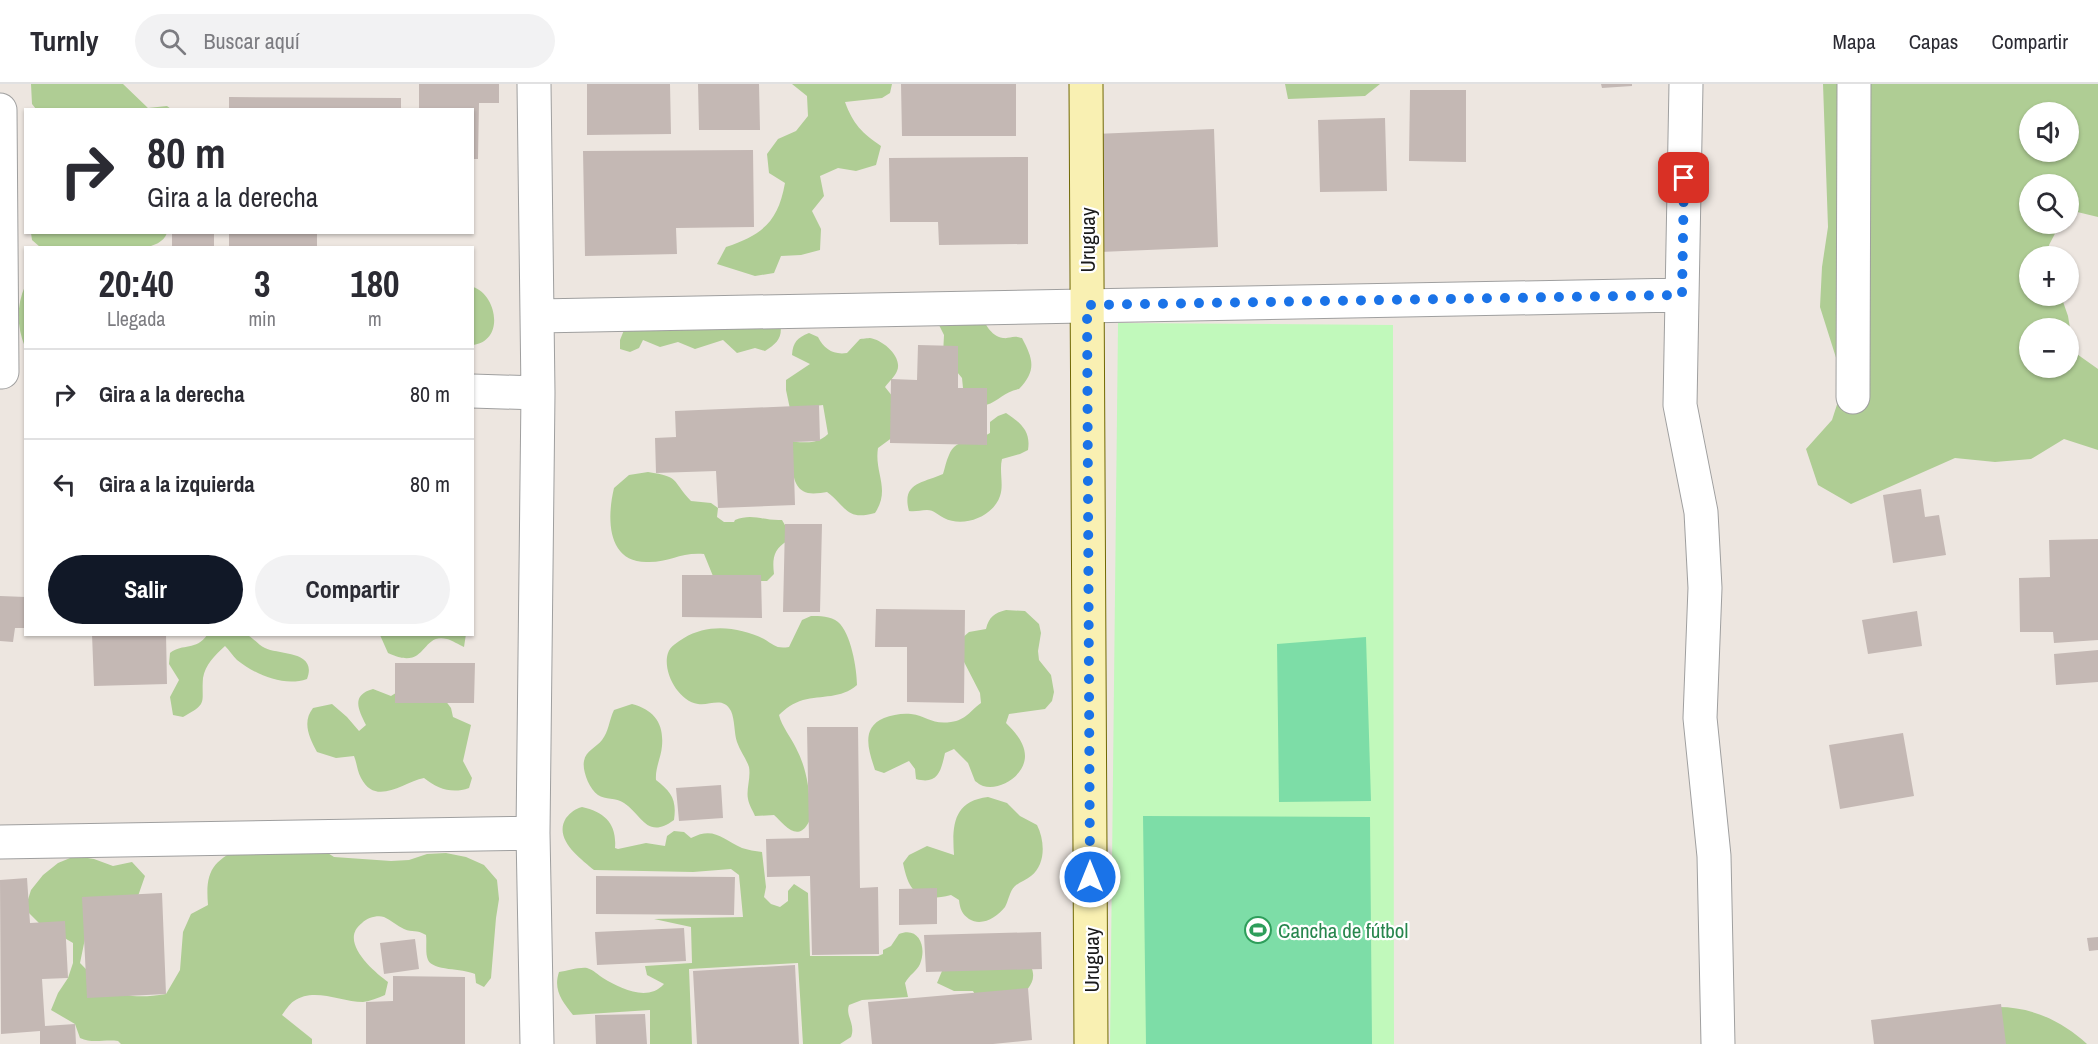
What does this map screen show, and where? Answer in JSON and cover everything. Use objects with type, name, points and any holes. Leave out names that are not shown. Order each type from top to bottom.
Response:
[{"type":"main road","name":"Uruguay","points":[[1086,84],[1091,1044]]},
{"type":"street","points":[[534,84],[538,316],[533,833],[537,1044]]},
{"type":"street","points":[[1686,84],[1680,405],[1701,512],[1705,588],[1700,718],[1714,856],[1718,1044]]},
{"type":"street","points":[[1853,397],[1854,84]]},
{"type":"street","points":[[0,110],[9,373]]},
{"type":"street","points":[[538,316],[1682,295]]},
{"type":"street","points":[[474,391],[537,393]]},
{"type":"street","points":[[0,842],[533,833]]},
{"type":"green space","points":[[31,84],[123,84],[148,108],[35,108],[32,104]]},
{"type":"green space","points":[[792,84],[892,84],[890,93],[882,98],[845,102],[859,127],[881,146],[876,165],[856,171],[838,168],[820,176],[824,196],[812,211],[821,229],[820,250],[801,255],[781,256],[774,273],[755,276],[717,264],[726,247],[750,237],[767,225],[778,208],[785,183],[769,173],[767,154],[778,139],[796,131],[808,116],[807,96]]},
{"type":"green space","points":[[1285,84],[1380,84],[1365,96],[1288,99]]},
{"type":"green space","points":[[1823,84],[2098,84],[2098,217],[2079,212],[2079,174],[2019,174],[2019,234],[2055,234],[2049,246],[2019,246],[2019,306],[2064,306],[2068,318],[2019,318],[2019,378],[2079,378],[2079,356],[2098,369],[2098,450],[2064,439],[2031,459],[1995,462],[1955,458],[1851,504],[1818,485],[1806,449],[1832,420],[1844,383],[1820,307],[1822,267],[1828,227]]},
{"type":"green space","points":[[31,234],[166,234],[161,241],[152,246],[39,246],[32,240]]},
{"type":"green space","points":[[474,288],[487,298],[494,317],[494,326],[490,335],[474,345]]},
{"type":"green space","points":[[24,289],[24,344],[20,332],[20,302]]},
{"type":"green space","points":[[979,313],[988,328],[998,337],[1022,338],[1031,358],[1029,376],[1019,389],[986,405],[968,396],[963,388],[962,378],[943,355],[944,335],[935,317]]},
{"type":"green space","points":[[780,322],[781,332],[778,339],[765,351],[755,348],[737,353],[723,340],[695,349],[678,342],[660,347],[643,340],[639,348],[630,352],[620,349],[620,340],[624,330]]},
{"type":"green space","points":[[1118,323],[1393,325],[1394,1044],[1110,1044]]},
{"type":"green space","points":[[809,333],[818,337],[823,345],[837,353],[847,353],[860,339],[875,339],[891,350],[897,360],[897,371],[885,387],[897,402],[893,437],[878,448],[882,496],[875,513],[852,514],[827,492],[808,493],[797,485],[794,479],[793,442],[815,441],[828,434],[823,405],[790,409],[786,390],[786,380],[810,364],[792,355],[796,341]]},
{"type":"green space","points":[[1006,413],[1024,428],[1029,443],[1028,450],[1002,459],[1001,492],[991,510],[976,519],[960,522],[944,518],[929,510],[909,511],[907,501],[911,489],[943,474],[947,460],[956,445],[990,433],[990,422]]},
{"type":"green space","points":[[648,472],[671,478],[691,501],[711,503],[718,508],[717,517],[724,522],[734,522],[747,517],[782,520],[789,532],[787,541],[779,547],[775,554],[774,574],[767,581],[715,581],[704,554],[689,554],[649,562],[635,561],[624,555],[617,547],[611,525],[610,512],[614,488],[629,475]]},
{"type":"green space","points":[[1006,610],[1025,611],[1039,624],[1041,633],[1039,660],[1051,675],[1054,692],[1052,701],[1045,709],[1009,714],[1006,723],[1019,738],[1025,751],[1021,769],[1004,784],[982,786],[975,781],[968,763],[954,749],[945,753],[940,771],[929,780],[916,779],[915,769],[909,761],[884,773],[875,770],[868,741],[876,722],[890,716],[908,714],[939,722],[951,722],[964,717],[981,703],[980,693],[962,658],[961,639],[969,632],[986,629],[993,616]]},
{"type":"green space","points":[[811,616],[832,619],[843,627],[852,652],[857,685],[838,695],[799,701],[779,715],[805,769],[808,784],[810,819],[803,830],[798,832],[785,826],[774,815],[755,816],[748,799],[749,767],[737,742],[731,711],[724,704],[698,704],[684,697],[673,684],[667,668],[667,660],[672,646],[704,630],[734,629],[764,639],[778,647],[789,647],[802,620]]},
{"type":"green space","points":[[206,636],[248,636],[265,648],[302,658],[309,670],[307,679],[289,682],[261,675],[237,660],[225,646],[206,669],[203,678],[203,698],[197,709],[183,717],[173,715],[170,697],[179,680],[169,664],[170,653],[203,640]]},
{"type":"green space","points":[[380,636],[466,636],[464,647],[438,638],[410,658],[401,658],[388,653]]},
{"type":"green space","points":[[1366,637],[1371,801],[1279,802],[1277,644]]},
{"type":"green space","points":[[373,689],[391,696],[399,691],[445,700],[451,708],[453,717],[471,725],[463,761],[472,778],[469,788],[457,791],[445,789],[424,778],[390,790],[374,791],[361,778],[354,756],[336,758],[317,752],[309,735],[307,724],[313,708],[332,704],[359,731],[366,725],[359,708],[359,699]]},
{"type":"green space","points":[[632,704],[652,714],[661,731],[662,746],[656,780],[666,788],[675,807],[674,820],[665,826],[651,827],[621,801],[598,795],[589,784],[584,769],[585,757],[604,737],[614,710]]},
{"type":"green space","points":[[988,797],[1007,803],[1020,816],[1037,825],[1042,838],[1043,852],[1036,871],[1015,886],[1002,911],[989,920],[979,922],[969,919],[962,911],[959,900],[951,895],[931,898],[918,894],[909,882],[903,863],[909,855],[927,846],[954,855],[955,825],[961,809],[976,799]]},
{"type":"green space","points":[[582,807],[597,812],[608,820],[614,832],[615,848],[618,849],[646,843],[665,846],[667,836],[674,831],[684,832],[691,838],[706,833],[718,835],[742,848],[762,852],[766,887],[764,897],[771,904],[780,907],[788,901],[788,891],[794,884],[808,893],[810,956],[878,956],[891,946],[899,934],[906,932],[916,935],[922,945],[922,958],[919,966],[905,983],[908,997],[862,1000],[849,1005],[848,1013],[852,1024],[851,1037],[840,1044],[803,1044],[798,963],[689,969],[692,1044],[650,1044],[650,1010],[573,1015],[558,990],[559,972],[587,968],[626,989],[642,993],[650,992],[664,984],[647,975],[645,966],[692,963],[691,927],[654,919],[743,917],[739,875],[731,869],[693,872],[594,870],[570,847],[563,833],[566,818],[573,811]]},
{"type":"green space","name":"Cancha de fútbol","points":[[1143,816],[1370,817],[1372,1044],[1146,1044]]},
{"type":"green space","points":[[244,846],[317,846],[334,857],[391,861],[446,853],[466,857],[484,865],[497,880],[499,899],[491,978],[484,987],[476,983],[475,974],[431,964],[428,960],[426,935],[404,929],[387,918],[378,916],[362,923],[356,930],[354,938],[360,955],[388,982],[385,995],[363,1002],[319,995],[310,995],[294,1001],[282,1015],[312,1039],[312,1044],[121,1044],[118,1041],[89,1041],[80,1038],[75,1024],[51,1010],[68,978],[73,963],[73,943],[39,923],[25,909],[31,890],[43,875],[58,863],[75,856],[94,859],[113,866],[132,862],[145,876],[138,896],[88,924],[80,963],[109,988],[118,992],[139,996],[166,994],[180,970],[183,932],[191,914],[208,905],[208,883],[213,868],[225,857]]},
{"type":"green space","points":[[1030,964],[1032,981],[1016,1002],[978,1000],[973,991],[954,991],[937,983],[942,971]]},
{"type":"green space","points":[[1998,1007],[2023,1010],[2046,1017],[2057,1022],[2087,1044],[1912,1044]]},
{"type":"building","points":[[419,84],[499,84],[499,103],[479,103],[478,159],[474,159],[474,108],[419,108]]},
{"type":"building","points":[[587,84],[670,84],[671,134],[587,135]]},
{"type":"building","points":[[698,84],[759,84],[760,130],[699,130]]},
{"type":"building","points":[[901,84],[1016,84],[1016,136],[902,136]]},
{"type":"building","points":[[1601,84],[1632,84],[1632,86],[1602,88]]},
{"type":"building","points":[[1410,90],[1466,90],[1466,162],[1409,161]]},
{"type":"building","points":[[229,97],[401,98],[401,108],[229,108]]},
{"type":"building","points":[[1385,118],[1387,191],[1320,192],[1318,120]]},
{"type":"building","points":[[1214,129],[1218,247],[1100,252],[1095,134]]},
{"type":"building","points":[[753,150],[754,227],[676,228],[677,254],[585,256],[583,151]]},
{"type":"building","points":[[1028,157],[1028,244],[939,245],[938,222],[890,222],[889,158]]},
{"type":"building","points":[[172,234],[214,234],[214,246],[172,246]]},
{"type":"building","points":[[229,234],[317,234],[317,246],[229,246]]},
{"type":"building","points":[[918,345],[958,346],[958,388],[987,388],[987,445],[890,443],[891,379],[917,380]]},
{"type":"building","points":[[819,405],[820,441],[793,442],[795,505],[718,508],[716,471],[656,473],[655,438],[676,437],[675,411]]},
{"type":"building","points":[[1921,489],[1925,517],[1939,515],[1946,555],[1893,563],[1883,495]]},
{"type":"building","points":[[785,524],[822,524],[820,612],[783,612]]},
{"type":"building","points":[[2098,539],[2098,640],[2054,643],[2053,632],[2020,632],[2019,578],[2050,577],[2049,540]]},
{"type":"building","points":[[682,575],[761,575],[762,618],[682,617]]},
{"type":"building","points":[[0,596],[24,597],[24,628],[15,628],[13,642],[0,641]]},
{"type":"building","points":[[876,609],[965,610],[964,703],[907,702],[907,647],[875,647]]},
{"type":"building","points":[[1917,611],[1922,646],[1868,654],[1862,620]]},
{"type":"building","points":[[92,636],[166,636],[167,684],[94,686]]},
{"type":"building","points":[[2098,650],[2098,682],[2056,685],[2054,654]]},
{"type":"building","points":[[395,663],[475,663],[474,703],[395,703]]},
{"type":"building","points":[[807,727],[858,727],[860,888],[878,887],[879,954],[812,955],[810,876],[767,877],[766,839],[809,838]]},
{"type":"building","points":[[1903,733],[1914,796],[1840,809],[1829,745]]},
{"type":"building","points":[[721,785],[723,818],[679,821],[676,788]]},
{"type":"building","points":[[596,876],[735,877],[734,915],[596,914]]},
{"type":"building","points":[[27,878],[30,923],[65,921],[68,978],[42,979],[45,1026],[75,1024],[76,1044],[40,1044],[40,1031],[1,1034],[0,880]]},
{"type":"building","points":[[937,888],[937,924],[899,925],[899,889]]},
{"type":"building","points":[[162,893],[166,994],[87,998],[82,897]]},
{"type":"building","points":[[684,928],[686,961],[597,965],[595,932]]},
{"type":"building","points":[[1041,932],[1042,969],[926,972],[924,935]]},
{"type":"building","points":[[2098,937],[2098,950],[2089,951],[2087,938]]},
{"type":"building","points":[[415,939],[419,969],[384,974],[380,943]]},
{"type":"building","points":[[795,965],[799,1044],[697,1044],[693,971]]},
{"type":"building","points":[[393,976],[465,977],[465,1044],[366,1044],[366,1002],[393,1001]]},
{"type":"building","points":[[1028,988],[1032,1040],[993,1044],[872,1044],[868,1002]]},
{"type":"building","points":[[2001,1004],[2006,1044],[1874,1044],[1871,1020]]},
{"type":"building","points":[[645,1014],[647,1044],[596,1044],[595,1015]]},
{"type":"place","name":"Cancha de fútbol","points":[[1258,930]]},
{"type":"route","points":[[1090,877],[1087,305],[1682,295],[1684,178]]}]
